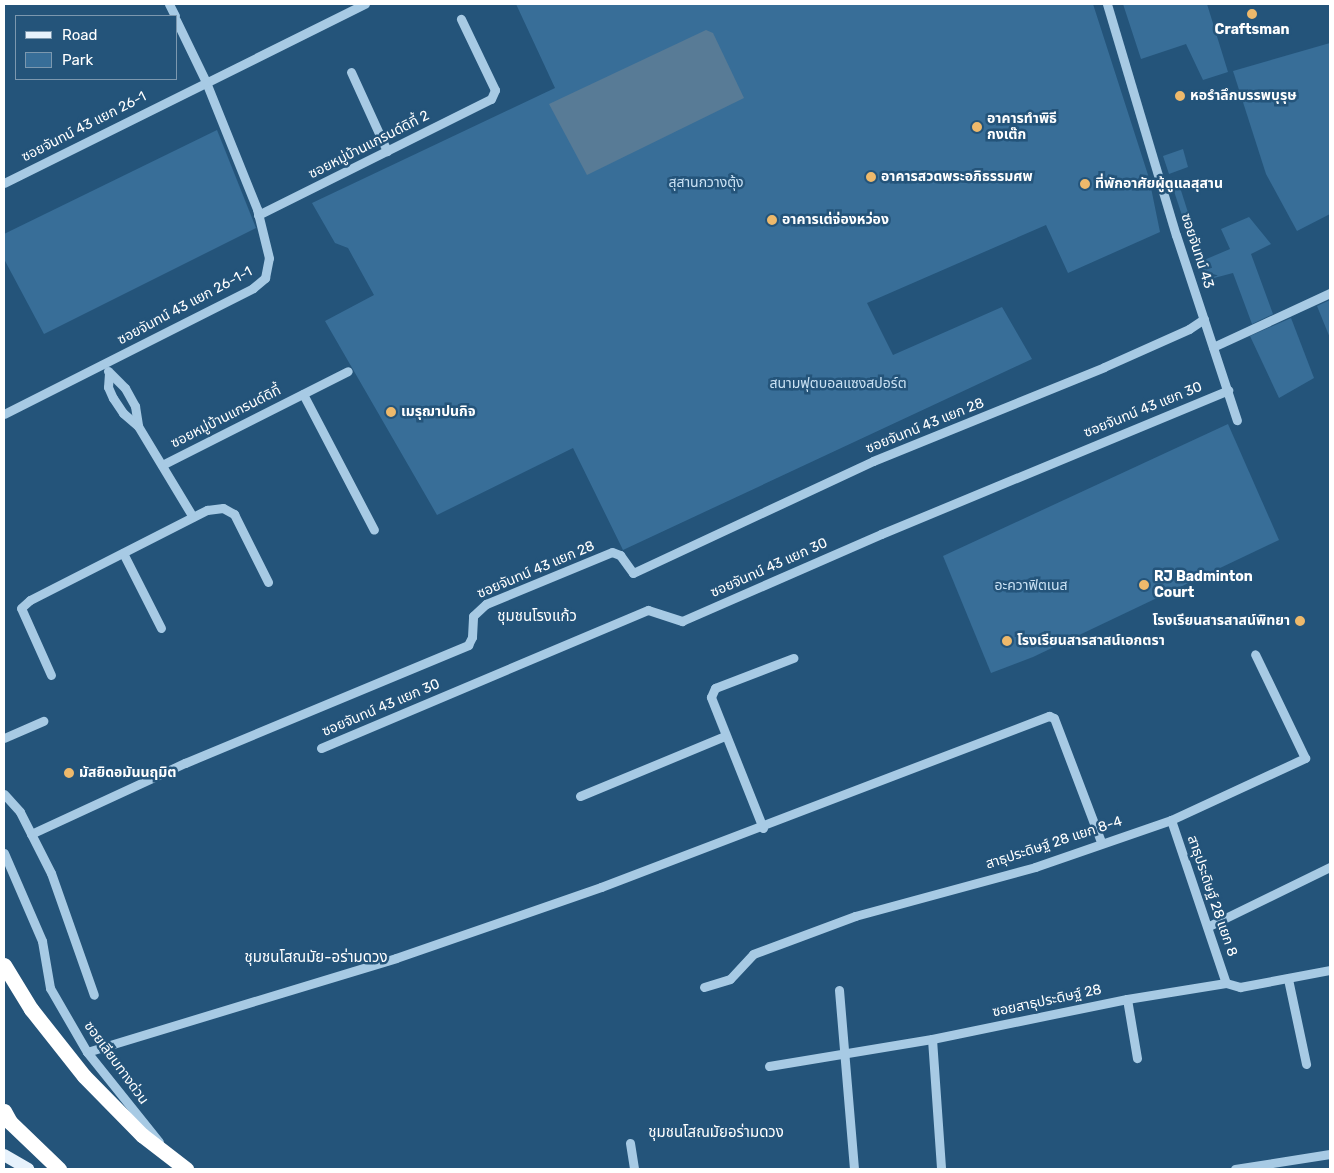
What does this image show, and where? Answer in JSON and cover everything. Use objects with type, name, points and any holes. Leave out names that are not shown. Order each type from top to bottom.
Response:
[{"type":"highway","points":[[4,964],[31,1009],[84,1076],[142,1135],[186,1169]]},
{"type":"highway","points":[[4,1111],[10,1122],[59,1169]]},
{"type":"main road","points":[[4,1155],[28,1169]]},
{"type":"street","name":"ซอยจันทน์ 43 แยก 26-1","points":[[4,183],[365,4]]},
{"type":"street","name":"ซอยจันทน์ 43","points":[[1107,4],[1204,319],[1238,420]]},
{"type":"street","name":"ซอยหมู่บ้านแกรนด์ดิที้ 2","points":[[258,215],[491,99],[494,90],[461,19]]},
{"type":"street","name":"ซอยจันทน์ 43 แยก 26-1-1","points":[[4,414],[106,369],[253,288],[265,278],[269,258],[258,215],[206,82],[178,24]]},
{"type":"street","points":[[351,72],[387,150]]},
{"type":"street","points":[[1213,347],[1330,293]]},
{"type":"street","name":"ซอยจันทน์ 43 แยก 28","points":[[31,834],[185,763],[468,645],[472,637],[473,616],[486,604],[612,552],[620,555],[633,573],[641,570],[873,461],[1104,368],[1189,329],[1204,319]]},
{"type":"street","name":"ซอยหมู่บ้านแกรนด์ดิที้","points":[[106,369],[125,388],[135,406],[138,426]]},
{"type":"street","name":"ซอยหมู่บ้านแกรนด์ดิที้","points":[[106,369],[108,387],[113,398],[123,413],[138,426],[193,517]]},
{"type":"street","name":"ซอยหมู่บ้านแกรนด์ดิที้","points":[[162,465],[348,371]]},
{"type":"street","name":"ซอยจันทน์ 43 แยก 30","points":[[321,748],[648,610],[682,620],[898,526],[1228,390]]},
{"type":"street","name":"ซอยหมู่บ้านแกรนด์ดิที้","points":[[304,394],[374,530]]},
{"type":"street","points":[[51,675],[21,608],[30,600],[193,517],[215,508],[234,514],[268,582]]},
{"type":"street","points":[[123,553],[161,628]]},
{"type":"street","name":"สาธุประดิษฐ์ 28 แยก 8-4","points":[[704,987],[730,979],[753,954],[855,916],[1035,867],[1101,842],[1171,820],[1306,758],[1255,654]]},
{"type":"street","points":[[763,828],[711,697],[715,688],[792,658]]},
{"type":"street","points":[[87,1052],[396,958],[763,828],[1049,716],[1054,718],[1101,842]]},
{"type":"street","points":[[4,738],[43,721]]},
{"type":"street","points":[[580,796],[725,736]]},
{"type":"street","points":[[4,794],[20,812],[51,874],[94,995]]},
{"type":"street","name":"สาธุประดิษฐ์ 28 แยก 8","points":[[1171,820],[1209,926],[1226,983]]},
{"type":"street","name":"ซอยเลียบทางด่วน","points":[[4,853],[42,941],[50,988],[87,1052],[181,1169]]},
{"type":"street","points":[[1209,926],[1330,867]]},
{"type":"street","name":"ซอยสาธุประดิษฐ์ 28","points":[[769,1066],[932,1039],[1127,999],[1226,983],[1240,987],[1330,970]]},
{"type":"street","points":[[1288,979],[1306,1064]]},
{"type":"street","points":[[840,990],[854,1169]]},
{"type":"street","points":[[1127,999],[1137,1058]]},
{"type":"street","points":[[932,1039],[941,1169]]},
{"type":"street","points":[[630,1143],[634,1169]]},
{"type":"street","points":[[1235,1169],[1330,1154]]},
{"type":"green space","name":"สุสานกวางตุ้ง","points":[[516,4],[1093,4],[1149,178],[1160,232],[1068,273],[1046,225],[867,303],[893,355],[1002,307],[1032,359],[623,550],[573,448],[437,515],[325,321],[374,295],[348,248],[335,243],[312,203],[555,88]]},
{"type":"green space","points":[[1123,4],[1207,4],[1228,72],[1203,80],[1186,44],[1141,59]]},
{"type":"green space","points":[[1330,43],[1330,214],[1297,231],[1266,174],[1233,71]]},
{"type":"green space","points":[[217,130],[256,228],[44,334],[4,259],[4,234]]},
{"type":"green space","points":[[1183,149],[1188,167],[1169,174],[1163,156]]},
{"type":"green space","points":[[1177,178],[1200,250],[1194,252],[1170,179]]},
{"type":"green space","points":[[1249,217],[1271,244],[1251,254],[1273,314],[1252,324],[1233,273],[1214,278],[1209,274],[1202,278],[1197,263],[1230,249],[1221,229]]},
{"type":"green space","points":[[1330,300],[1330,338],[1317,306]]},
{"type":"green space","points":[[1291,318],[1314,378],[1279,398],[1250,336]]},
{"type":"green space","name":"อะควาฟิตเนส","points":[[1228,424],[1279,540],[1033,657],[991,673],[943,556]]},
{"type":"shaded area","points":[[706,30],[713,33],[744,98],[587,175],[549,104]]},
{"type":"place","name":"Craftsman","points":[[1252,14]]},
{"type":"place","name":"หอรำลึกบรรพบุรุษ","points":[[1180,96]]},
{"type":"place","name":"อาคารทำพิธี กงเต๊ก","points":[[977,127]]},
{"type":"place","name":"อาคารสวดพระอภิธรรมศพ","points":[[871,177]]},
{"type":"place","name":"ที่พักอาศัยผู้ดูแลสุสาน","points":[[1085,184]]},
{"type":"place","name":"อาคารเต่จ่องหว่อง","points":[[772,220]]},
{"type":"place","name":"เมรุฌาปนกิจ","points":[[391,412]]},
{"type":"place","name":"RJ Badminton Court","points":[[1144,585]]},
{"type":"place","name":"โรงเรียนสารสาสน์พิทยา","points":[[1300,621]]},
{"type":"place","name":"โรงเรียนสารสาสน์เอกตรา","points":[[1007,641]]},
{"type":"place","name":"มัสยิดอมันนฤมิต","points":[[69,773]]},
{"type":"district","name":"ชุมชนโรงแก้ว","points":[[537,617]]},
{"type":"district","name":"ชุมชนโสณมัย-อร่ามดวง","points":[[316,958]]},
{"type":"district","name":"ชุมชนโสณมัยอร่ามดวง","points":[[716,1133]]},
{"type":"park label","name":"สนามฟุตบอลแซงสปอร์ต","points":[[838,384]]}]
